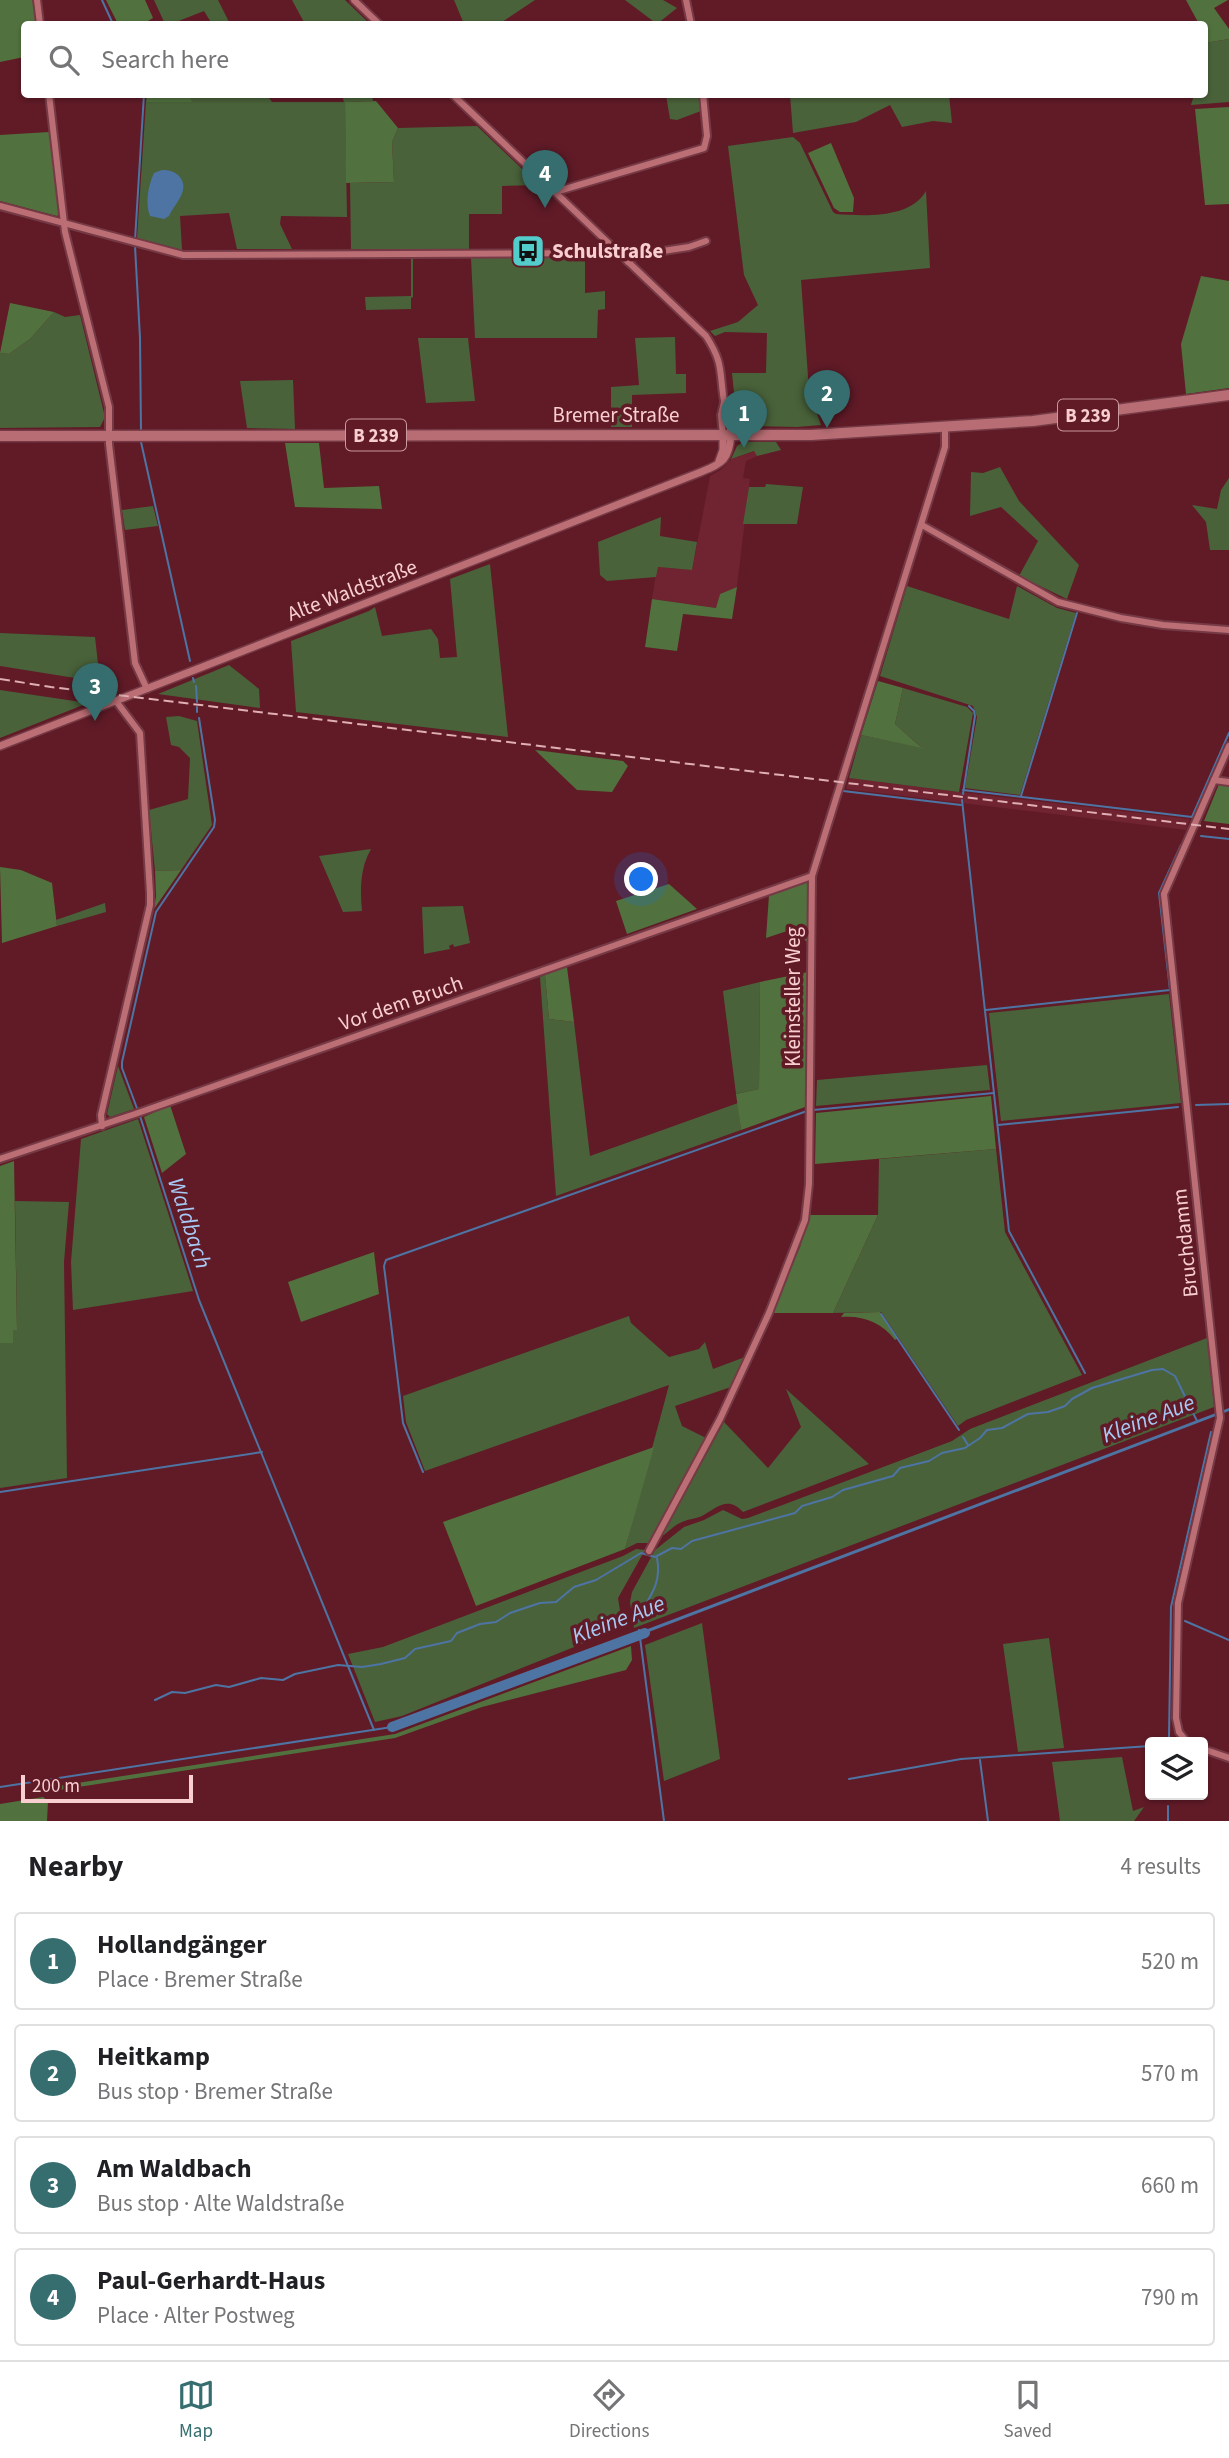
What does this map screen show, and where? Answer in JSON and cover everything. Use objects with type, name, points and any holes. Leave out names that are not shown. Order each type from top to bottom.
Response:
[{"type":"main road","name":"Bremer Straße","points":[[0,436],[811,435],[1033,421],[1229,394]]},
{"type":"street","points":[[37,0],[40,21]]},
{"type":"street","points":[[354,0],[376,21]]},
{"type":"street","points":[[686,0],[690,21]]},
{"type":"street","points":[[49,98],[65,223],[109,407],[109,435],[135,663],[147,689]]},
{"type":"street","points":[[456,98],[706,336],[722,369],[727,435]]},
{"type":"street","points":[[555,192],[704,148],[707,136],[704,98]]},
{"type":"street","points":[[0,206],[183,255],[553,254],[602,253],[614,249]]},
{"type":"street","points":[[628,262],[637,255],[689,247],[706,241]]},
{"type":"street","name":"Kleinsteller Weg","points":[[649,1551],[720,1419],[769,1313],[805,1220],[809,1184],[811,876],[922,525],[945,447],[945,428]]},
{"type":"street","name":"Alte Waldstraße","points":[[0,746],[716,466],[728,455],[727,435]]},
{"type":"street","points":[[922,525],[1058,602],[1121,618],[1163,625],[1229,630]]},
{"type":"street","points":[[102,1126],[101,1115],[150,905],[140,733],[116,701]]},
{"type":"street","name":"Bruchdamm","points":[[1183,1737],[1175,1718],[1176,1621],[1220,1418],[1164,907],[1166,887],[1229,746]]},
{"type":"street","points":[[1214,780],[1229,782]]},
{"type":"street","name":"Vor dem Bruch","points":[[0,1159],[102,1126],[811,876]]},
{"type":"street","points":[[1208,1751],[1229,1758]]},
{"type":"shaded area","points":[[755,451],[757,456],[746,461],[743,478],[750,479],[737,587],[720,594],[717,608],[652,599],[657,567],[692,570],[710,476],[722,469],[731,459]]},
{"type":"shaded area","points":[[849,778],[1190,819],[1186,830],[846,789]]},
{"type":"green space","points":[[0,0],[33,0],[36,21],[21,21],[21,58],[0,62]]},
{"type":"green space","points":[[106,0],[145,0],[153,18],[148,21],[116,21]]},
{"type":"green space","points":[[154,0],[218,0],[228,21],[210,21],[204,11],[179,21],[164,21]]},
{"type":"green space","points":[[292,0],[345,0],[367,21],[303,21]]},
{"type":"green space","points":[[454,0],[535,0],[504,21],[463,21]]},
{"type":"green space","points":[[625,0],[663,0],[677,8],[661,21],[653,21]]},
{"type":"green space","points":[[1186,0],[1228,0],[1214,8],[1229,29],[1229,39],[1208,42],[1208,21],[1197,21]]},
{"type":"green space","points":[[1229,39],[1229,102],[1191,105],[1193,98],[1208,98],[1208,42]]},
{"type":"green space","points":[[147,98],[190,98],[192,102],[146,102]]},
{"type":"green space","points":[[190,98],[344,102],[343,98],[372,98],[373,101],[345,102],[347,217],[281,216],[280,224],[292,249],[237,249],[229,213],[180,216],[182,250],[137,238],[146,102],[191,102]]},
{"type":"green space","points":[[666,98],[700,98],[701,111],[677,120],[670,119]]},
{"type":"green space","points":[[790,98],[949,98],[952,123],[933,121],[902,127],[890,105],[856,122],[793,133]]},
{"type":"green space","points":[[376,101],[398,128],[392,142],[394,182],[346,183],[345,102]]},
{"type":"green space","points":[[1229,107],[1229,204],[1205,205],[1195,109]]},
{"type":"green space","points":[[477,126],[539,185],[502,186],[502,214],[469,214],[469,250],[351,249],[350,183],[394,182],[392,142],[398,128]]},
{"type":"green space","points":[[49,132],[60,213],[57,216],[0,201],[0,135]]},
{"type":"green space","points":[[793,137],[800,143],[836,214],[873,215],[898,211],[919,200],[926,191],[930,268],[801,280],[809,390],[821,425],[743,426],[737,422],[732,373],[766,373],[767,333],[725,332],[715,336],[710,331],[738,322],[758,305],[744,275],[728,146]]},
{"type":"green space","points":[[831,143],[854,198],[853,212],[840,212],[834,208],[808,153]]},
{"type":"green space","points":[[471,258],[585,258],[585,293],[605,291],[605,309],[598,310],[597,338],[475,338]]},
{"type":"green space","points":[[411,259],[413,297],[411,309],[366,310],[365,297],[411,296]]},
{"type":"green space","points":[[1201,276],[1229,281],[1229,388],[1186,394],[1181,344]]},
{"type":"green space","points":[[10,303],[54,312],[30,339],[9,354],[0,353]]},
{"type":"green space","points":[[54,312],[65,317],[80,315],[105,417],[100,427],[0,428],[0,353],[9,354],[30,339]]},
{"type":"green space","points":[[675,337],[676,374],[686,374],[686,393],[632,395],[632,427],[611,427],[611,387],[639,385],[635,338]]},
{"type":"green space","points":[[418,338],[468,338],[475,401],[426,403]]},
{"type":"green space","points":[[293,380],[295,429],[247,428],[240,381]]},
{"type":"green space","points":[[743,442],[776,442],[781,450],[757,456],[754,451],[731,459],[737,446]]},
{"type":"green space","points":[[285,443],[319,443],[324,488],[379,486],[382,509],[295,507]]},
{"type":"green space","points":[[1000,467],[1019,501],[1079,565],[1067,599],[1019,576],[1038,541],[1001,507],[970,516],[971,472],[983,473]]},
{"type":"green space","points":[[1229,478],[1229,550],[1210,550],[1206,522],[1192,505],[1217,509],[1221,490]]},
{"type":"green space","points":[[766,484],[803,487],[797,524],[743,524],[749,487],[765,487]]},
{"type":"green space","points":[[153,506],[158,526],[125,530],[122,510]]},
{"type":"green space","points":[[661,517],[660,536],[697,542],[692,570],[658,567],[656,577],[607,581],[600,575],[598,542]]},
{"type":"green space","points":[[490,564],[508,737],[296,712],[291,641],[375,607],[382,636],[431,629],[438,639],[440,658],[457,657],[450,579]]},
{"type":"green space","points":[[907,586],[1009,619],[1017,586],[1057,608],[1076,613],[1020,795],[965,788],[977,717],[973,706],[880,676]]},
{"type":"green space","points":[[737,587],[732,619],[683,614],[677,651],[645,647],[652,599],[716,608],[720,594]]},
{"type":"green space","points":[[0,633],[95,637],[100,682],[0,666]]},
{"type":"green space","points":[[229,665],[259,689],[260,708],[158,694]]},
{"type":"green space","points":[[878,681],[903,688],[895,724],[922,748],[861,735]]},
{"type":"green space","points":[[903,688],[967,707],[973,713],[959,792],[849,778],[861,735],[921,747],[895,724]]},
{"type":"green space","points":[[0,690],[88,703],[0,738]]},
{"type":"green space","points":[[179,716],[197,721],[212,825],[181,870],[155,871],[149,810],[188,799],[190,758],[179,747],[171,745],[166,717]]},
{"type":"green space","points":[[535,750],[623,761],[628,766],[612,792],[577,790]]},
{"type":"green space","points":[[1219,784],[1229,785],[1229,824],[1204,821]]},
{"type":"green space","points":[[371,849],[362,879],[362,911],[343,912],[319,856]]},
{"type":"green space","points":[[0,867],[21,870],[52,883],[57,926],[2,943]]},
{"type":"green space","points":[[181,870],[154,909],[155,871]]},
{"type":"green space","points":[[806,882],[809,884],[808,943],[793,929],[766,938],[769,895]]},
{"type":"green space","points":[[669,884],[697,909],[627,934],[616,901]]},
{"type":"green space","points":[[105,903],[106,912],[57,926],[56,920]]},
{"type":"green space","points":[[463,906],[470,943],[454,947],[453,944],[449,946],[450,949],[424,954],[422,907]]},
{"type":"green space","points":[[567,967],[574,1022],[549,1019],[545,975]]},
{"type":"green space","points":[[808,972],[805,1107],[741,1130],[736,1094],[759,1089],[760,982]]},
{"type":"green space","points":[[545,975],[549,1019],[574,1022],[590,1156],[738,1103],[741,1130],[556,1196],[540,977]]},
{"type":"green space","points":[[760,982],[759,1089],[736,1094],[723,991]]},
{"type":"green space","points":[[1169,994],[1181,1103],[1001,1121],[989,1013]]},
{"type":"green space","points":[[987,1065],[990,1090],[816,1106],[817,1080]]},
{"type":"green space","points":[[118,1066],[134,1109],[110,1117],[107,1114]]},
{"type":"green space","points":[[991,1096],[996,1149],[815,1164],[816,1113]]},
{"type":"green space","points":[[170,1105],[186,1154],[162,1173],[144,1117]]},
{"type":"green space","points":[[138,1119],[193,1291],[73,1310],[71,1262],[81,1139]]},
{"type":"green space","points":[[996,1149],[1005,1232],[1082,1375],[966,1420],[958,1426],[881,1312],[833,1313],[878,1215],[879,1159]]},
{"type":"green space","points":[[14,1161],[17,1330],[13,1330],[13,1343],[0,1343],[0,1166]]},
{"type":"green space","points":[[15,1201],[69,1202],[64,1262],[67,1478],[0,1488],[0,1343],[13,1343],[13,1330],[17,1329]]},
{"type":"green space","points":[[810,1215],[878,1215],[833,1313],[772,1313],[800,1247]]},
{"type":"green space","points":[[374,1252],[379,1294],[301,1322],[288,1282]]},
{"type":"green space","points":[[880,1312],[898,1338],[895,1340],[871,1321],[841,1317],[844,1313]]},
{"type":"green space","points":[[629,1316],[631,1323],[669,1357],[699,1349],[705,1342],[713,1369],[745,1357],[731,1387],[675,1406],[682,1426],[706,1438],[648,1543],[637,1543],[625,1549],[669,1385],[425,1471],[406,1422],[403,1396]]},
{"type":"green space","points":[[1207,1338],[1214,1407],[634,1628],[630,1602],[632,1592],[655,1550],[684,1527],[723,1510],[742,1519],[748,1518],[952,1441],[970,1429]]},
{"type":"green space","points":[[786,1389],[869,1464],[743,1512],[732,1504],[722,1505],[702,1516],[677,1524],[661,1537],[724,1422],[768,1468],[801,1427]]},
{"type":"green space","points":[[654,1447],[625,1549],[476,1606],[443,1522]]},
{"type":"green space","points":[[636,1549],[645,1550],[618,1598],[622,1624],[619,1629],[402,1716],[375,1722],[348,1654],[383,1647]]},
{"type":"green space","points":[[702,1623],[720,1759],[664,1781],[645,1645]]},
{"type":"green space","points":[[1049,1638],[1064,1748],[1018,1752],[1003,1644]]},
{"type":"green space","points":[[631,1646],[632,1660],[626,1670],[482,1707],[395,1738],[59,1790],[58,1786],[395,1734]]},
{"type":"green space","points":[[1122,1757],[1133,1811],[1144,1807],[1134,1821],[1060,1821],[1052,1762]]},
{"type":"green space","points":[[43,1797],[48,1801],[47,1821],[0,1821],[0,1804]]},
{"type":"water","points":[[162,170],[176,174],[183,185],[178,201],[169,216],[164,219],[150,216],[148,206],[152,178],[154,173]]},
{"type":"water","points":[[1229,1408],[1229,1411],[633,1638],[632,1635]]},
{"type":"waterway","points":[[102,0],[112,21]]},
{"type":"waterway","points":[[135,240],[144,98]]},
{"type":"waterway","points":[[135,246],[141,432]]},
{"type":"waterway","points":[[141,442],[190,661]]},
{"type":"waterway","points":[[1021,796],[1077,613]]},
{"type":"waterway","name":"Waldbach","points":[[193,678],[194,682]]},
{"type":"waterway","name":"Waldbach","points":[[196,686],[197,702]]},
{"type":"waterway","points":[[963,794],[975,716],[969,706]]},
{"type":"waterway","name":"Waldbach","points":[[197,707],[197,712]]},
{"type":"waterway","name":"Waldbach","points":[[138,1111],[122,1062],[156,912],[214,827],[199,718]]},
{"type":"waterway","points":[[963,790],[1192,817],[1229,733]]},
{"type":"waterway","points":[[843,791],[961,805]]},
{"type":"waterway","points":[[962,800],[1009,1231],[1085,1373]]},
{"type":"waterway","points":[[1201,836],[1229,839]]},
{"type":"waterway","points":[[986,1010],[1170,990],[1159,893],[1181,845]]},
{"type":"waterway","points":[[813,1110],[994,1093]]},
{"type":"waterway","points":[[1196,1105],[1229,1104]]},
{"type":"waterway","points":[[998,1125],[1178,1107]]},
{"type":"waterway","points":[[423,1472],[403,1423],[384,1266],[386,1260],[807,1111]]},
{"type":"waterway","name":"Waldbach","points":[[140,1116],[199,1300],[374,1730]]},
{"type":"waterway","points":[[881,1314],[959,1430]]},
{"type":"waterway","points":[[155,1700],[172,1692],[185,1693],[216,1685],[229,1687],[261,1678],[283,1680],[295,1674],[338,1665],[362,1667],[405,1658],[415,1649],[451,1641],[457,1633],[480,1624],[496,1622],[510,1613],[540,1603],[556,1602],[574,1587],[596,1580],[641,1553],[655,1557],[672,1548],[681,1549],[692,1541],[795,1513],[802,1506],[832,1497],[843,1490],[893,1476],[900,1468],[965,1448],[987,1430],[1002,1428],[1028,1414],[1048,1412],[1065,1406],[1092,1388],[1152,1370],[1163,1369],[1175,1376],[1197,1421]]},
{"type":"waterway","points":[[1169,1737],[1171,1607],[1211,1432]]},
{"type":"waterway","points":[[963,1437],[968,1445]]},
{"type":"waterway","points":[[0,1492],[262,1452]]},
{"type":"waterway","points":[[638,1621],[656,1582],[657,1558]]},
{"type":"waterway","points":[[1185,1621],[1229,1640]]},
{"type":"waterway","points":[[639,1630],[664,1821]]},
{"type":"waterway","name":"Kleine Aue","points":[[392,1727],[645,1633]]},
{"type":"waterway","name":"Kleine Aue","points":[[0,1787],[392,1727]]},
{"type":"waterway","points":[[849,1779],[961,1759],[1145,1746]]},
{"type":"waterway","points":[[980,1760],[988,1821]]},
{"type":"waterway","points":[[1168,1806],[1168,1821]]},
{"type":"railway","points":[[0,679],[1229,829]]},
{"type":"place","name":"Paul-Gerhardt-Haus","points":[[545,208]]},
{"type":"place","name":"Schulstraße","points":[[528,251]]},
{"type":"place","name":"Heitkamp","points":[[827,428]]},
{"type":"place","name":"Hollandgänger","points":[[744,448]]},
{"type":"place","name":"Am Waldbach","points":[[95,721]]}]
